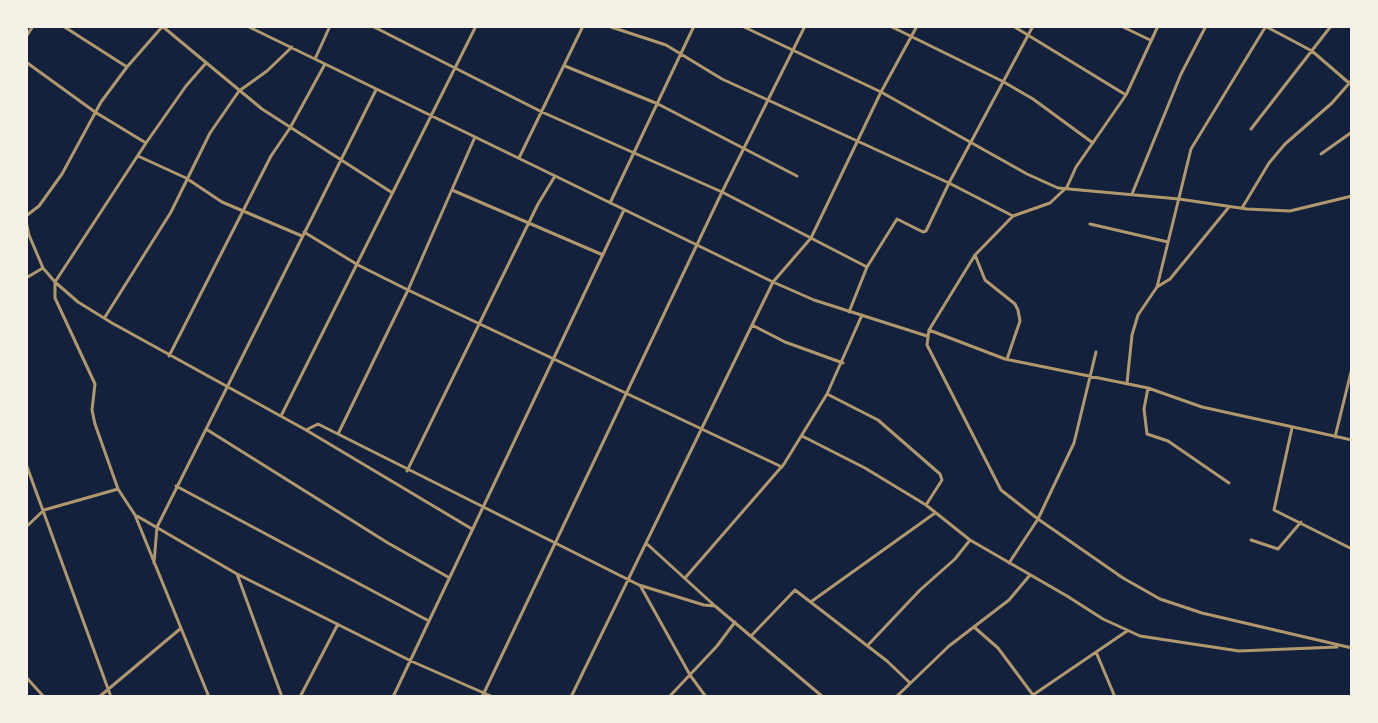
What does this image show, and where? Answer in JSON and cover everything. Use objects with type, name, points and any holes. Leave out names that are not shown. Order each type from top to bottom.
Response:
[{"type":"street","points":[[26,37],[33,26]]},
{"type":"street","points":[[63,26],[127,67]]},
{"type":"street","points":[[393,193],[290,128],[239,91],[162,26],[127,67],[95,112],[62,174],[39,206],[26,218],[28,235],[43,268],[78,302],[169,356],[306,430],[472,529]]},
{"type":"street","points":[[167,31],[170,26]]},
{"type":"street","points":[[247,26],[773,282],[814,300],[927,336]]},
{"type":"street","points":[[315,59],[330,26]]},
{"type":"street","points":[[372,26],[542,112],[722,192],[867,267]]},
{"type":"street","points":[[281,417],[476,26]]},
{"type":"street","points":[[519,158],[583,26]]},
{"type":"street","points":[[608,26],[666,45],[709,72],[949,183],[1013,216]]},
{"type":"street","points":[[610,203],[694,26]]},
{"type":"street","points":[[742,26],[881,92],[1049,186],[1292,211],[1352,196]]},
{"type":"street","points":[[484,695],[697,244],[805,26]]},
{"type":"street","points":[[890,26],[1035,100],[1093,143]]},
{"type":"street","points":[[571,697],[773,282],[811,238],[881,92],[917,26]]},
{"type":"street","points":[[1013,26],[1126,95]]},
{"type":"street","points":[[849,312],[867,267],[898,219],[926,231],[1033,26]]},
{"type":"street","points":[[1121,26],[1151,41]]},
{"type":"street","points":[[1158,26],[1126,95],[1076,167],[1067,187],[1050,203],[1013,216],[975,255],[929,330],[927,345],[1001,490],[1038,519],[1123,578],[1160,599],[1202,613],[1352,648]]},
{"type":"street","points":[[1132,196],[1181,74],[1206,26]]},
{"type":"street","points":[[1127,383],[1132,335],[1138,315],[1157,287],[1191,149],[1265,26],[1312,51],[1351,81],[1332,103],[1285,144],[1269,163],[1242,208]]},
{"type":"street","points":[[1251,129],[1331,26]]},
{"type":"street","points":[[104,318],[171,212],[210,133],[239,91],[266,72],[292,47]]},
{"type":"street","points":[[26,62],[95,112],[146,143]]},
{"type":"street","points":[[206,63],[146,143],[55,282],[55,298],[95,384],[92,410],[95,424],[118,489],[135,515],[209,697]]},
{"type":"street","points":[[169,356],[271,156],[325,64]]},
{"type":"street","points":[[565,66],[658,104],[797,176]]},
{"type":"street","points":[[154,563],[157,527],[176,486],[376,90]]},
{"type":"street","points":[[1321,154],[1352,132]]},
{"type":"street","points":[[338,434],[408,290],[475,137]]},
{"type":"street","points":[[138,156],[186,178],[222,202],[303,234],[358,265],[553,361],[702,427],[782,467]]},
{"type":"street","points":[[407,471],[528,223],[555,176]]},
{"type":"street","points":[[452,190],[603,255]]},
{"type":"street","points":[[1157,287],[1170,279],[1230,206]]},
{"type":"street","points":[[393,697],[624,210]]},
{"type":"street","points":[[1090,224],[1168,242]]},
{"type":"street","points":[[975,255],[985,280],[1015,304],[1018,310],[1020,321],[1007,359]]},
{"type":"street","points":[[26,278],[43,268]]},
{"type":"street","points":[[685,578],[782,467],[827,394],[862,315]]},
{"type":"street","points":[[752,325],[785,342],[843,363]]},
{"type":"street","points":[[929,330],[1007,359],[1127,383],[1202,407],[1352,440]]},
{"type":"street","points":[[1009,563],[1038,519],[1074,443],[1096,352]]},
{"type":"street","points":[[1335,437],[1352,368]]},
{"type":"street","points":[[1148,388],[1144,409],[1147,434],[1168,441],[1229,483]]},
{"type":"street","points":[[827,394],[878,420],[940,474],[942,480],[926,505]]},
{"type":"street","points":[[306,430],[318,424],[639,585],[715,606]]},
{"type":"street","points":[[1292,428],[1274,510],[1352,549]]},
{"type":"street","points":[[206,429],[448,577]]},
{"type":"street","points":[[802,436],[865,468],[926,505],[970,540],[1127,631],[1159,640],[1239,651],[1330,649],[1341,646]]},
{"type":"street","points":[[26,464],[111,697]]},
{"type":"street","points":[[176,486],[429,621]]},
{"type":"street","points":[[26,527],[44,510],[118,489]]},
{"type":"street","points":[[812,601],[935,513]]},
{"type":"street","points":[[135,515],[237,574],[411,661],[493,697]]},
{"type":"street","points":[[1251,540],[1278,549],[1301,522]]},
{"type":"street","points":[[868,645],[920,590],[955,559],[970,540]]},
{"type":"street","points":[[646,543],[823,697]]},
{"type":"street","points":[[237,574],[282,697]]},
{"type":"street","points":[[896,697],[949,646],[1009,600],[1030,575]]},
{"type":"street","points":[[639,585],[690,675],[706,697]]},
{"type":"street","points":[[751,636],[793,591],[812,601],[909,682]]},
{"type":"street","points":[[669,697],[735,622]]},
{"type":"street","points":[[300,697],[338,624]]},
{"type":"street","points":[[974,627],[998,648],[1031,696],[1127,631]]},
{"type":"street","points":[[99,697],[180,629]]},
{"type":"street","points":[[1096,652],[1115,697]]},
{"type":"street","points":[[26,677],[44,697]]}]
